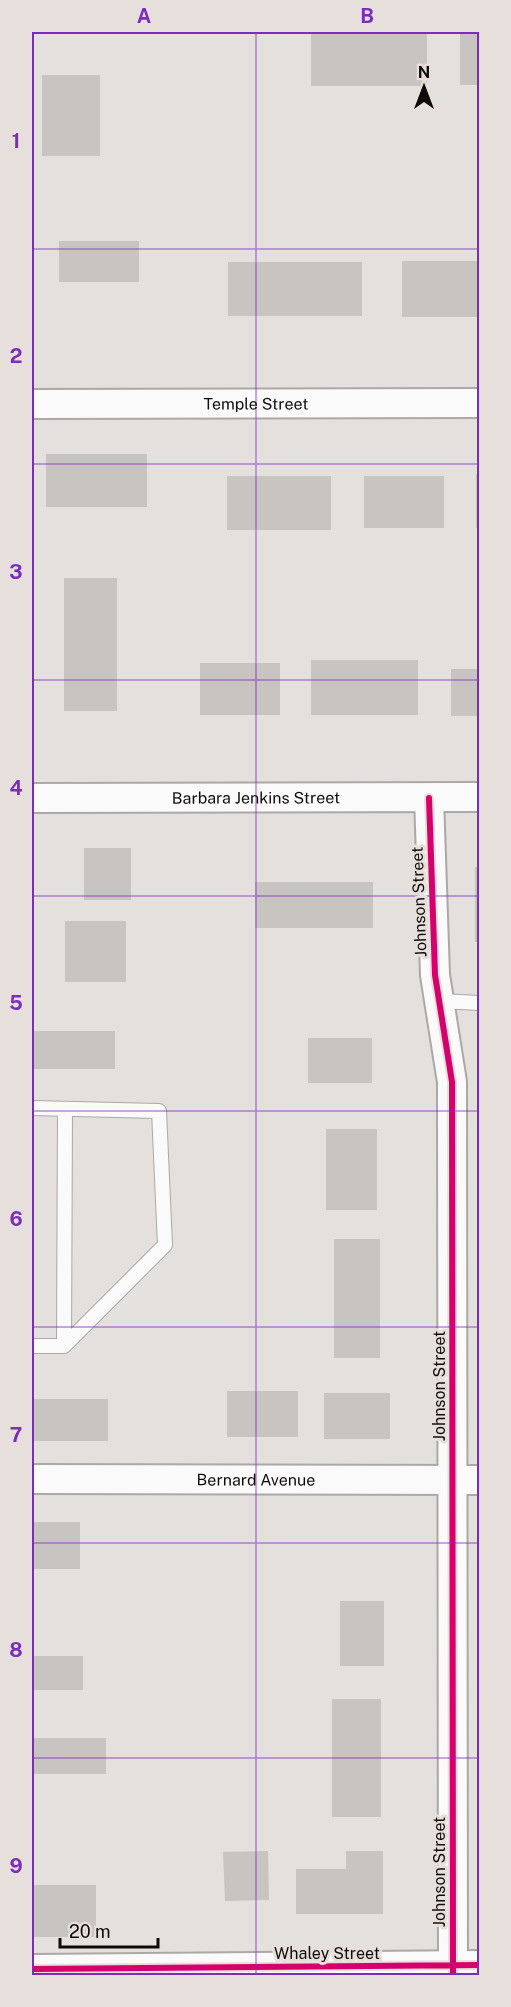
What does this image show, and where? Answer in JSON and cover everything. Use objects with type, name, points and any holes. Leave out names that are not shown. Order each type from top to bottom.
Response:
[{"type":"street","name":"Temple Street","points":[[32,404],[480,403]]},
{"type":"street","name":"Barbara Jenkins Street","points":[[32,798],[480,797]]},
{"type":"street","name":"Johnson Street","points":[[429,798],[435,975],[452,1082],[466,1480],[462,1969]]},
{"type":"street","name":"Bernard Avenue","points":[[32,1479],[466,1480]]},
{"type":"street","name":"Whaley Street","points":[[32,1969],[462,1969]]},
{"type":"lane","points":[[439,1001],[480,1003]]},
{"type":"lane","points":[[32,1108],[159,1111],[165,1245],[64,1346],[32,1346]]},
{"type":"lane","points":[[64,1346],[65,1109]]},
{"type":"building","points":[[311,33],[427,33],[427,86],[311,86]]},
{"type":"building","points":[[460,33],[480,33],[480,85],[460,85]]},
{"type":"building","points":[[42,75],[100,75],[100,156],[42,156]]},
{"type":"building","points":[[59,241],[139,241],[139,282],[59,282]]},
{"type":"building","points":[[402,261],[480,261],[480,317],[402,317]]},
{"type":"building","points":[[228,262],[362,262],[362,316],[228,316]]},
{"type":"building","points":[[46,454],[147,454],[147,507],[46,507]]},
{"type":"building","points":[[476,474],[480,474],[480,528],[476,528]]},
{"type":"building","points":[[227,476],[331,476],[331,530],[227,530]]},
{"type":"building","points":[[364,476],[444,476],[444,528],[364,528]]},
{"type":"building","points":[[64,578],[117,578],[117,711],[64,711]]},
{"type":"building","points":[[311,660],[418,660],[418,715],[311,715]]},
{"type":"building","points":[[200,663],[280,663],[280,715],[200,715]]},
{"type":"building","points":[[451,669],[480,669],[480,716],[451,716]]},
{"type":"building","points":[[84,848],[131,848],[131,900],[84,900]]},
{"type":"building","points":[[475,867],[480,867],[480,942],[475,942]]},
{"type":"building","points":[[255,882],[373,882],[373,928],[255,928]]},
{"type":"building","points":[[65,921],[126,921],[126,982],[65,982]]},
{"type":"building","points":[[32,1031],[115,1031],[115,1069],[32,1069]]},
{"type":"building","points":[[308,1038],[372,1038],[372,1083],[308,1083]]},
{"type":"building","points":[[326,1129],[377,1129],[377,1210],[326,1210]]},
{"type":"building","points":[[334,1239],[380,1239],[380,1358],[334,1358]]},
{"type":"building","points":[[227,1391],[298,1391],[298,1437],[227,1437]]},
{"type":"building","points":[[324,1393],[390,1393],[390,1439],[324,1439]]},
{"type":"building","points":[[32,1399],[108,1399],[108,1441],[32,1441]]},
{"type":"building","points":[[32,1522],[80,1522],[80,1569],[32,1569]]},
{"type":"building","points":[[340,1601],[384,1601],[384,1666],[340,1666]]},
{"type":"building","points":[[32,1656],[83,1656],[83,1690],[32,1690]]},
{"type":"building","points":[[332,1699],[381,1699],[381,1817],[332,1817]]},
{"type":"building","points":[[32,1738],[106,1738],[106,1774],[32,1774]]},
{"type":"building","points":[[268,1851],[269,1900],[225,1901],[223,1852]]},
{"type":"building","points":[[346,1851],[383,1851],[383,1914],[296,1914],[296,1869],[346,1869]]},
{"type":"building","points":[[32,1885],[96,1885],[96,1937],[32,1937]]},
{"type":"cycle path","points":[[429,798],[435,975],[452,1082],[453,1976]]},
{"type":"cycle path","points":[[32,1969],[480,1965]]}]
